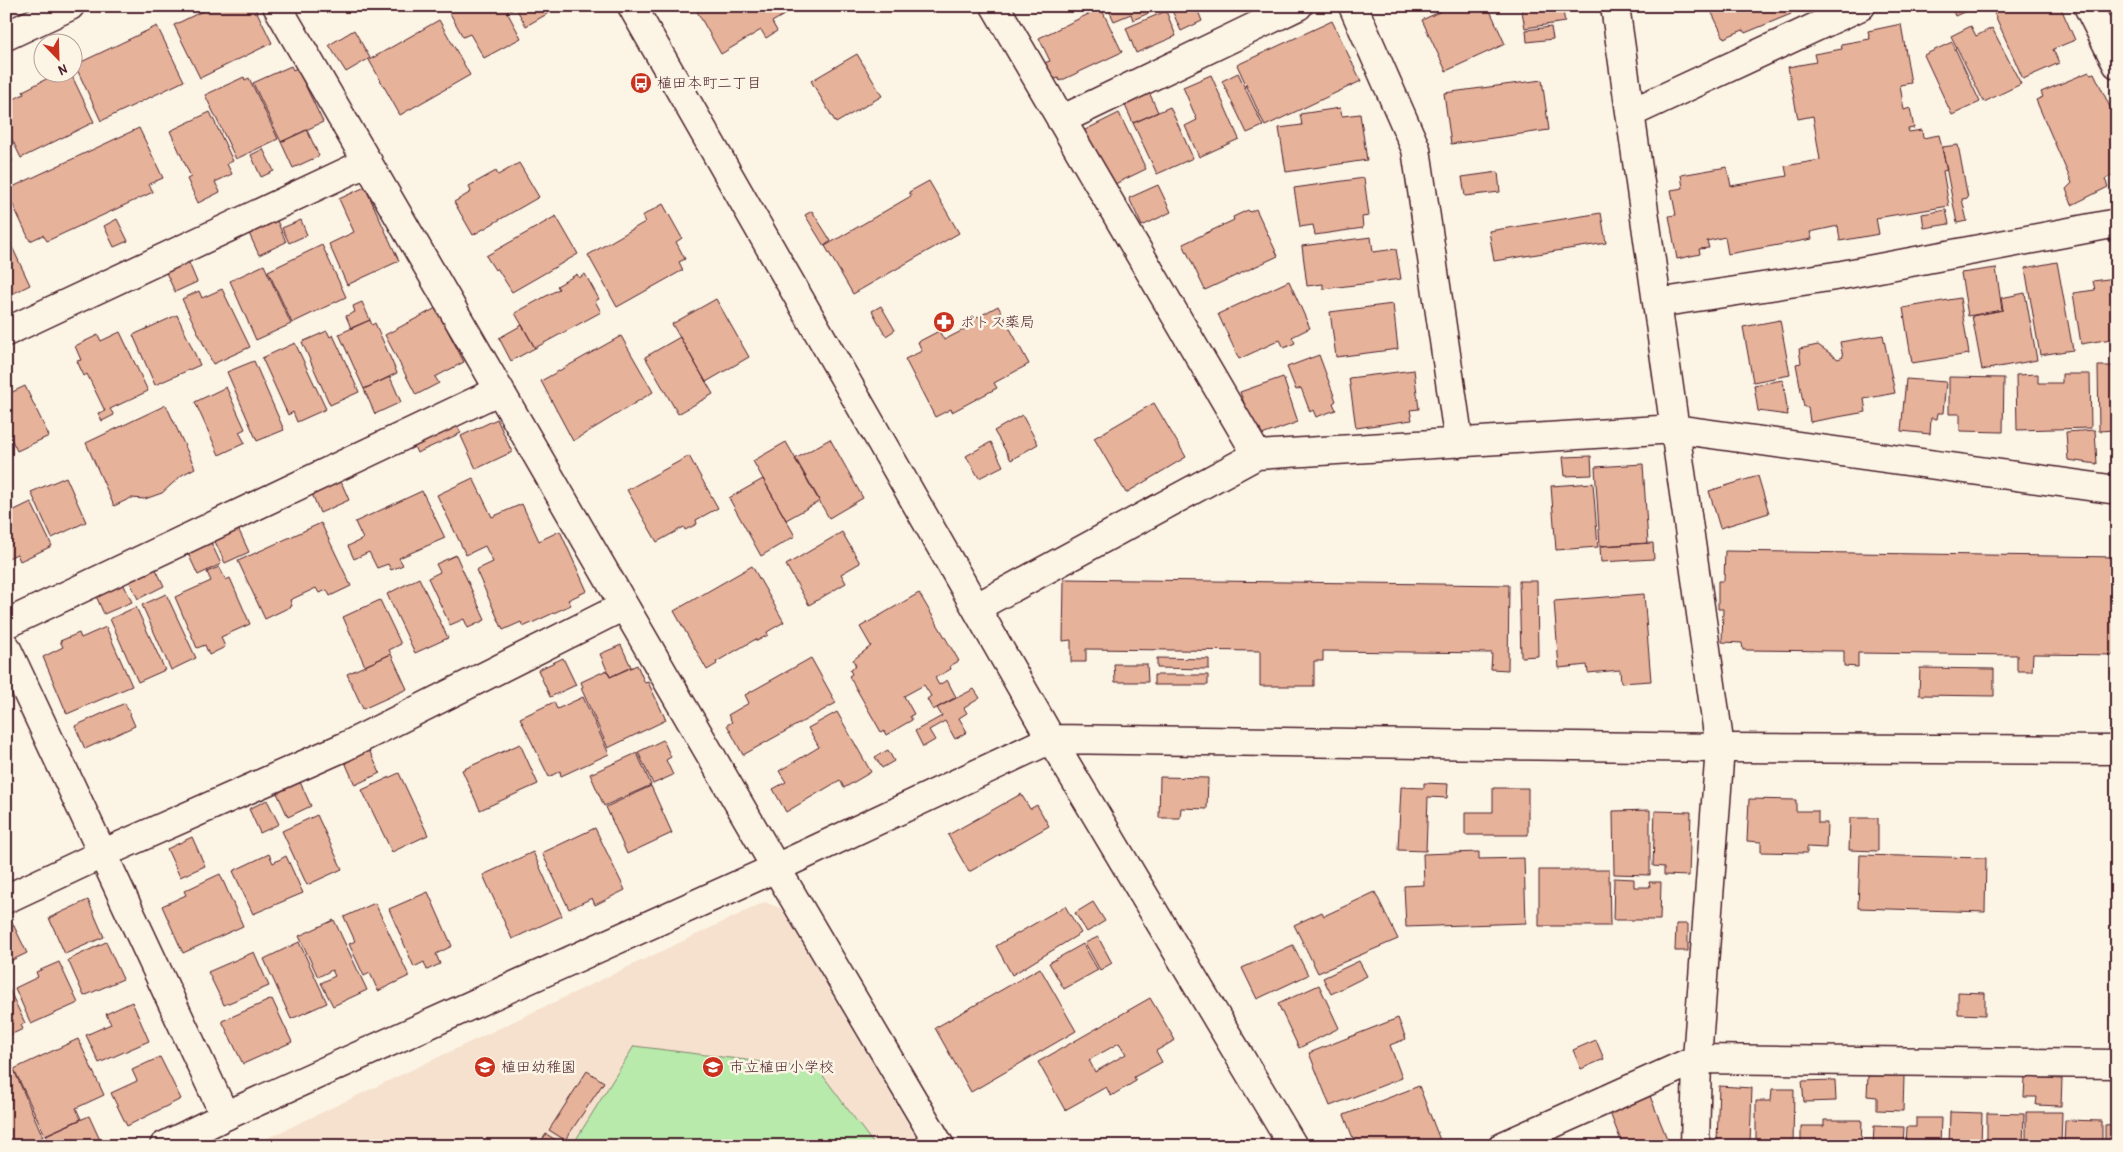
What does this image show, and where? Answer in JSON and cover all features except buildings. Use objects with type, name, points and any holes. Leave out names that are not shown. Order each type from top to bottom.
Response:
[{"type":"street","points":[[6,36],[70,6]]},
{"type":"street","points":[[277,6],[776,868],[940,1146]]},
{"type":"street","points":[[632,6],[1051,739],[1293,1146]]},
{"type":"street","points":[[995,6],[1257,455]]},
{"type":"street","points":[[1061,120],[1298,6]]},
{"type":"street","points":[[1353,6],[1416,149],[1459,443]]},
{"type":"street","points":[[1615,6],[1720,748],[1697,1059],[1695,1146]]},
{"type":"street","points":[[1631,114],[1861,6]]},
{"type":"street","points":[[2088,6],[2117,64]]},
{"type":"street","points":[[6,332],[368,162]]},
{"type":"street","points":[[1658,303],[1842,275],[2117,223]]},
{"type":"street","points":[[6,624],[500,390]]},
{"type":"street","points":[[977,607],[1257,455],[1676,430],[2117,490]]},
{"type":"street","points":[[6,899],[102,854],[344,747],[624,606]]},
{"type":"street","points":[[6,647],[225,1116]]},
{"type":"street","points":[[164,1146],[225,1116],[776,868],[1051,739],[1720,748],[2117,750]]},
{"type":"street","points":[[1503,1146],[1697,1059],[2117,1064]]},
{"type":"shaded area","name":"市立植田小学校","points":[[765,902],[782,909],[921,1146],[251,1146]]},
{"type":"green space","points":[[634,1046],[818,1069],[875,1146],[572,1146]]},
{"type":"place","name":"植田本町二丁目","points":[[641,83]]},
{"type":"place","name":"ポトス薬局","points":[[944,322]]},
{"type":"place","name":"植田幼稚園","points":[[485,1067]]},
{"type":"place","name":"市立植田小学校","points":[[713,1067]]}]
